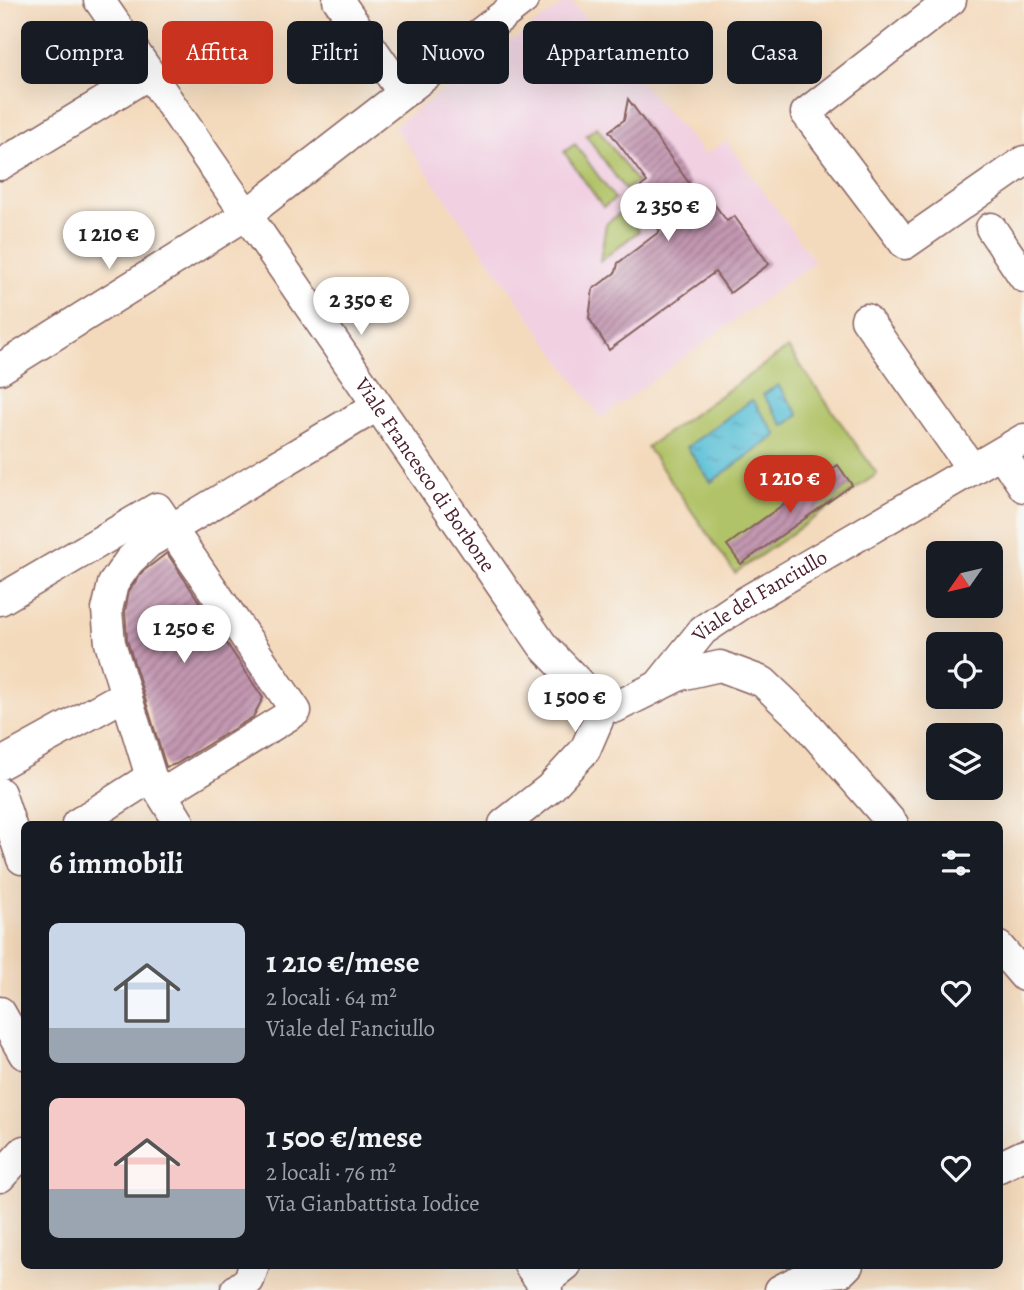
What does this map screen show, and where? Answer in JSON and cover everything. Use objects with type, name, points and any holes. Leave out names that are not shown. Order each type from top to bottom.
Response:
[{"type":"street","name":"Viale Francesco di Borbone","points":[[99,0],[543,646],[602,708]]},
{"type":"street","points":[[338,0],[403,93]]},
{"type":"street","points":[[0,369],[246,215],[523,0]]},
{"type":"street","points":[[951,0],[806,113],[905,244],[1024,162]]},
{"type":"street","points":[[0,165],[149,74]]},
{"type":"street","points":[[991,229],[1024,277]]},
{"type":"street","points":[[866,319],[972,470]]},
{"type":"street","points":[[178,821],[157,785],[110,643],[107,610],[113,584],[129,561],[148,543],[377,406]]},
{"type":"street","points":[[1012,446],[1024,487]]},
{"type":"street","name":"Viale del Fanciullo","points":[[658,686],[703,630],[745,602],[1012,446]]},
{"type":"street","points":[[0,600],[157,508],[296,711],[83,821]]},
{"type":"street","points":[[508,821],[550,788],[585,750],[602,708],[680,675],[720,666],[763,682],[802,719],[890,821]]},
{"type":"street","points":[[0,764],[125,695]]},
{"type":"street","points":[[0,793],[21,856]]},
{"type":"street","points":[[1003,952],[1024,976]]},
{"type":"street","points":[[0,1012],[21,1050]]},
{"type":"street","points":[[0,1177],[21,1154]]},
{"type":"street","points":[[1003,1165],[1024,1155]]},
{"type":"street","points":[[236,1290],[249,1280],[253,1269]]},
{"type":"street","points":[[539,1280],[559,1269]]},
{"type":"street","points":[[780,1290],[811,1274],[844,1269]]},
{"type":"shaded area","points":[[569,0],[587,21],[540,21]]},
{"type":"shaded area","points":[[523,33],[523,84],[643,84],[705,155],[726,141],[815,262],[601,418],[394,126],[452,84],[509,84],[509,43]]},
{"type":"green space","points":[[597,127],[637,182],[625,190],[586,135]]},
{"type":"green space","points":[[575,144],[615,199],[603,207],[564,152]]},
{"type":"green space","points":[[624,210],[639,231],[600,261],[606,224]]},
{"type":"green space","points":[[788,348],[877,474],[735,573],[647,447]]},
{"type":"water","points":[[778,385],[799,415],[784,426],[763,395]]},
{"type":"water","points":[[752,400],[777,435],[711,482],[687,447]]},
{"type":"building","points":[[628,99],[708,209],[714,204],[727,221],[734,216],[769,264],[730,293],[715,272],[609,350],[589,318],[593,289],[616,272],[618,263],[660,231],[631,194],[647,182],[609,131],[624,120]]},
{"type":"building","points":[[838,465],[852,485],[741,564],[727,545]]},
{"type":"building","points":[[167,553],[263,698],[253,717],[176,764],[166,767],[127,640],[125,611],[129,591],[142,572]]}]
